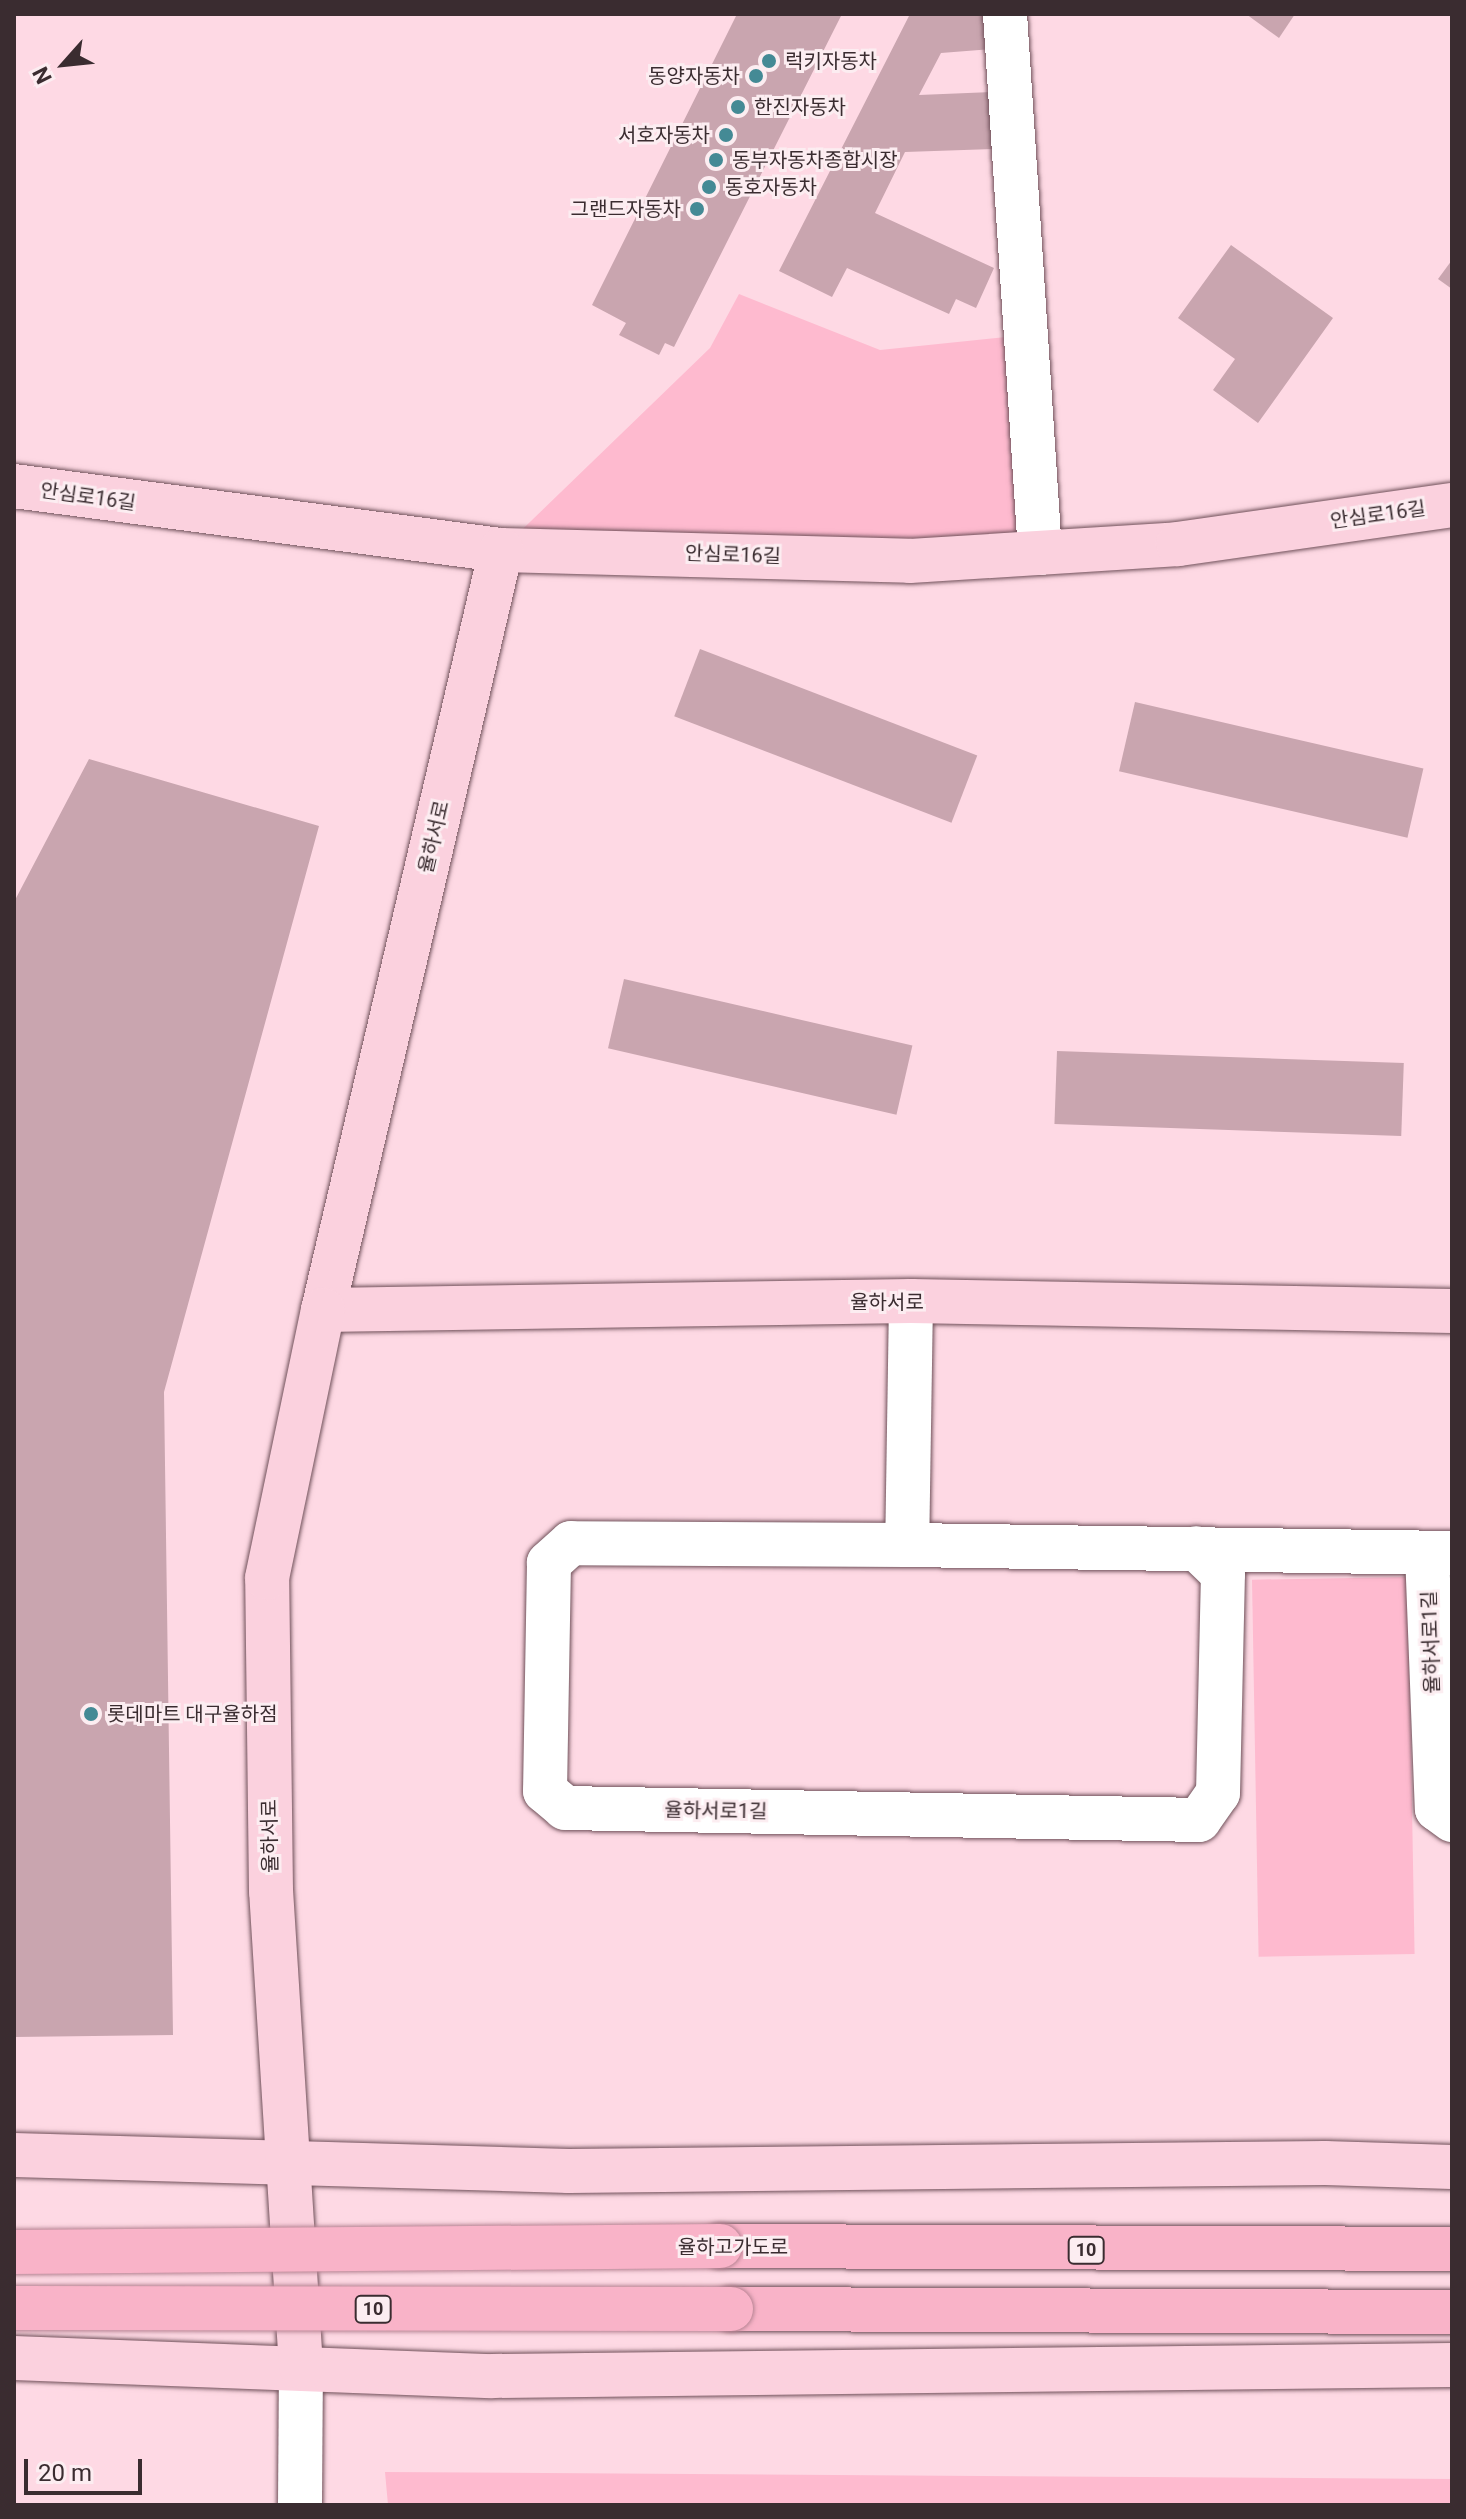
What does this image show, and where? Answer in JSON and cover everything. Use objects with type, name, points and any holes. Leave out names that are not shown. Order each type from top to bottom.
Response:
[{"type":"highway","name":"율하고가도로","points":[[14,2252],[720,2246],[1452,2249]]},
{"type":"highway","name":"10","points":[[14,2308],[1452,2312]]},
{"type":"main road","name":"안심로16길","points":[[14,486],[501,550],[910,561],[1178,544],[1452,505]]},
{"type":"main road","name":"율하서로","points":[[301,2367],[285,2166],[271,1891],[267,1578],[323,1310],[501,550]]},
{"type":"main road","name":"율하서로","points":[[323,1310],[911,1301],[1452,1311]]},
{"type":"main road","points":[[14,2155],[285,2166],[569,2171],[1325,2163],[1452,2167]]},
{"type":"main road","points":[[14,2358],[492,2376],[1452,2365]]},
{"type":"street","points":[[1005,14],[1040,553]]},
{"type":"street","points":[[907,1545],[911,1301]]},
{"type":"street","name":"율하서로1길","points":[[1196,1548],[1223,1574],[1218,1793],[1199,1820],[565,1808],[545,1791],[549,1563],[571,1543],[1196,1548],[1440,1553],[1437,1809],[1452,1820]]},
{"type":"street","points":[[300,2505],[301,2367]]},
{"type":"shaded area","points":[[739,294],[880,350],[1026,335],[1040,553],[501,550],[710,348]]},
{"type":"shaded area","points":[[1408,1577],[1415,1954],[1259,1957],[1252,1580]]},
{"type":"shaded area","points":[[385,2472],[1452,2479],[1452,2505],[388,2505]]},
{"type":"building","name":"동부자동차종합시장","points":[[737,14],[842,14],[674,347],[665,343],[659,355],[619,335],[626,323],[592,305]]},
{"type":"building","points":[[910,14],[990,14],[992,49],[941,53],[919,95],[992,92],[993,149],[905,152],[875,213],[994,268],[976,308],[956,299],[949,314],[847,268],[832,297],[779,271]]},
{"type":"building","points":[[1246,14],[1295,14],[1279,38]]},
{"type":"building","points":[[1231,245],[1333,318],[1258,423],[1213,390],[1235,359],[1178,318]]},
{"type":"building","points":[[1452,260],[1452,289],[1438,279]]},
{"type":"building","points":[[700,649],[977,755],[951,823],[674,716]]},
{"type":"building","points":[[1135,702],[1423,769],[1407,838],[1119,771]]},
{"type":"building","name":"롯데마트 대구율하점","points":[[89,759],[319,826],[164,1392],[173,2035],[14,2037],[14,902]]},
{"type":"building","points":[[624,979],[912,1046],[896,1115],[608,1048]]},
{"type":"building","points":[[1057,1051],[1404,1063],[1401,1136],[1054,1124]]},
{"type":"place","name":"럭키자동차","points":[[769,61]]},
{"type":"place","name":"동양자동차","points":[[756,76]]},
{"type":"place","name":"한진자동차","points":[[738,107]]},
{"type":"place","name":"서호자동차","points":[[726,135]]},
{"type":"place","name":"동부자동차종합시장","points":[[716,160]]},
{"type":"place","name":"동호자동차","points":[[709,187]]},
{"type":"place","name":"그랜드자동차","points":[[697,209]]},
{"type":"place","name":"롯데마트 대구율하점","points":[[91,1714]]}]
